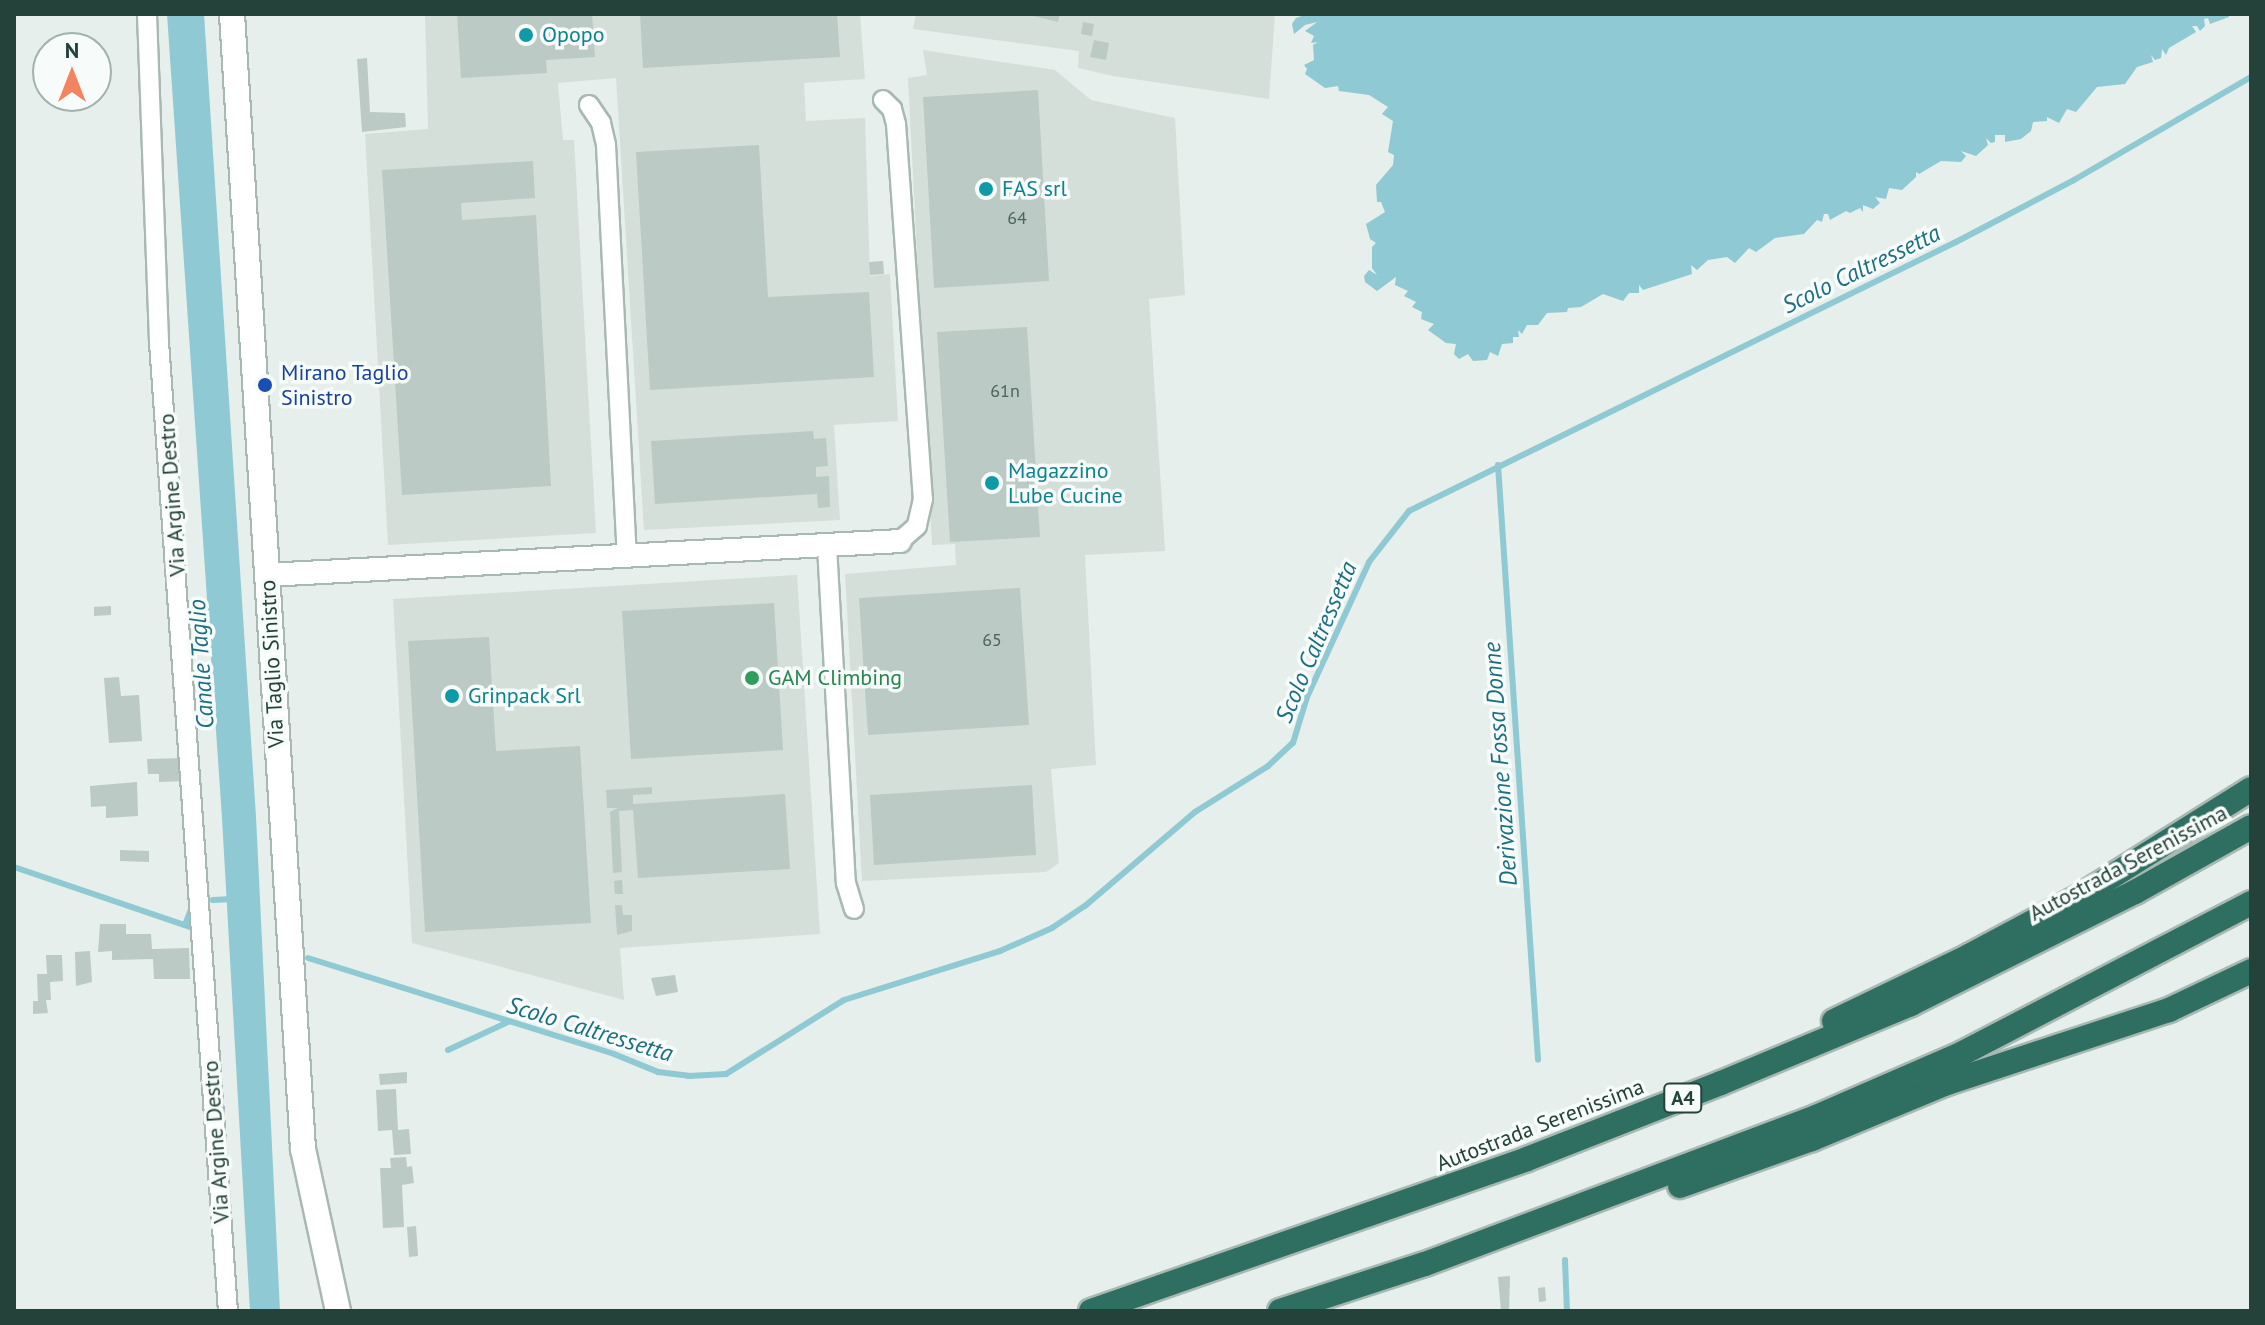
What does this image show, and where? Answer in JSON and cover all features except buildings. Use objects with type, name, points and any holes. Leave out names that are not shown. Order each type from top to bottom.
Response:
[{"type":"highway","points":[[1721,1083],[1860,1007],[1969,956],[2079,897],[2251,789]]},
{"type":"highway","name":"Autostrada Serenissima","points":[[1091,1311],[1497,1170],[1721,1083],[1911,1004],[2135,892],[2251,827]]},
{"type":"highway","points":[[1280,1311],[1425,1264],[1816,1117],[1948,1060],[2107,981],[2251,903]]},
{"type":"highway","points":[[1425,1264],[1508,1247],[1812,1139],[1947,1083],[2169,1010],[2251,971]]},
{"type":"main road","name":"Via Taglio Sinistro","points":[[232,14],[303,1149],[338,1311]]},
{"type":"street","name":"Via Argine Destro","points":[[147,14],[159,342],[228,1311]]},
{"type":"street","points":[[267,575],[900,541],[917,526],[923,499],[896,124],[892,109],[883,100]]},
{"type":"street","points":[[589,105],[601,123],[606,145],[627,557]]},
{"type":"street","points":[[827,546],[846,883],[854,909]]},
{"type":"shaded area","points":[[425,14],[860,14],[865,79],[804,83],[806,121],[865,118],[870,276],[890,274],[898,421],[834,425],[840,520],[644,530],[616,78],[558,83],[563,140],[574,140],[596,533],[388,545],[365,134],[428,129]]},
{"type":"shaded area","points":[[916,14],[1275,14],[1269,99],[1078,68],[1079,51],[913,29]]},
{"type":"shaded area","points":[[923,50],[1055,70],[1091,100],[1175,118],[1185,295],[1149,299],[1165,551],[1085,555],[1096,765],[1051,769],[1059,863],[1046,872],[862,881],[845,574],[956,565],[955,544],[932,545],[908,78],[927,75]]},
{"type":"shaded area","points":[[797,575],[820,934],[620,948],[624,1000],[412,943],[393,599]]},
{"type":"water","points":[[167,14],[204,14],[256,817],[280,1311],[250,1311],[222,818]]},
{"type":"water","points":[[1307,14],[2229,14],[2229,17],[2210,24],[2208,18],[2204,19],[2205,26],[2200,31],[2197,26],[2192,26],[2196,32],[2169,48],[2166,55],[2162,49],[2161,58],[2155,60],[2151,55],[2153,62],[2137,67],[2125,84],[2097,87],[2076,112],[2067,109],[2059,123],[2047,117],[2047,121],[2033,122],[2031,131],[2021,139],[2005,142],[2005,135],[1995,135],[1995,142],[1991,143],[1986,138],[1988,145],[1976,156],[1961,151],[1966,156],[1961,162],[1941,161],[1919,174],[1916,172],[1916,177],[1902,190],[1889,188],[1886,199],[1875,197],[1880,203],[1873,209],[1863,205],[1863,212],[1860,208],[1850,213],[1846,211],[1830,220],[1828,214],[1824,214],[1822,222],[1817,220],[1804,234],[1775,238],[1756,252],[1749,248],[1735,263],[1727,257],[1708,260],[1697,270],[1691,265],[1692,274],[1643,290],[1639,285],[1639,293],[1629,293],[1623,301],[1603,294],[1581,307],[1568,308],[1567,312],[1547,313],[1538,325],[1527,325],[1522,334],[1518,330],[1519,337],[1513,337],[1513,343],[1502,344],[1498,356],[1490,352],[1487,360],[1473,361],[1468,354],[1459,359],[1454,354],[1456,344],[1446,343],[1428,330],[1434,324],[1421,319],[1422,312],[1412,307],[1416,302],[1404,296],[1408,291],[1395,285],[1396,277],[1377,291],[1365,282],[1364,276],[1369,270],[1377,275],[1372,268],[1372,247],[1376,243],[1370,239],[1366,224],[1385,212],[1381,202],[1377,202],[1376,185],[1393,165],[1394,155],[1388,152],[1393,121],[1382,114],[1388,107],[1369,95],[1339,91],[1338,86],[1325,88],[1305,74],[1307,69],[1304,65],[1314,60],[1313,45],[1318,42],[1311,43],[1314,36],[1305,31],[1317,22],[1305,25],[1294,34],[1292,24],[1296,18]]},
{"type":"waterway","name":"Scolo Caltressetta","points":[[308,958],[614,1054],[658,1072],[689,1076],[726,1074],[844,1000],[1000,951],[1052,928],[1085,906],[1195,812],[1268,766],[1293,743],[1307,697],[1369,562],[1409,511],[1956,242],[2074,180],[2251,77]]},
{"type":"waterway","name":"Derivazione Fossa Donne","points":[[1498,465],[1538,1060]]},
{"type":"waterway","name":"Scolo Caltressetta","points":[[14,867],[196,929]]},
{"type":"waterway","points":[[213,900],[233,899]]},
{"type":"waterway","points":[[185,925],[194,902]]},
{"type":"waterway","points":[[448,1050],[508,1022]]},
{"type":"waterway","name":"Derivazione Fossa Donne","points":[[1565,1260],[1567,1311]]},
{"type":"place","name":"Opopo","points":[[526,35]]},
{"type":"place","name":"FAS srl","points":[[986,189]]},
{"type":"place","name":"Mirano Taglio Sinistro","points":[[265,385]]},
{"type":"place","name":"Magazzino Lube Cucine","points":[[992,483]]},
{"type":"place","name":"GAM Climbing","points":[[752,678]]},
{"type":"place","name":"Grinpack Srl","points":[[452,696]]},
{"type":"water label","name":"Canale Taglio","points":[[201,664]]}]
